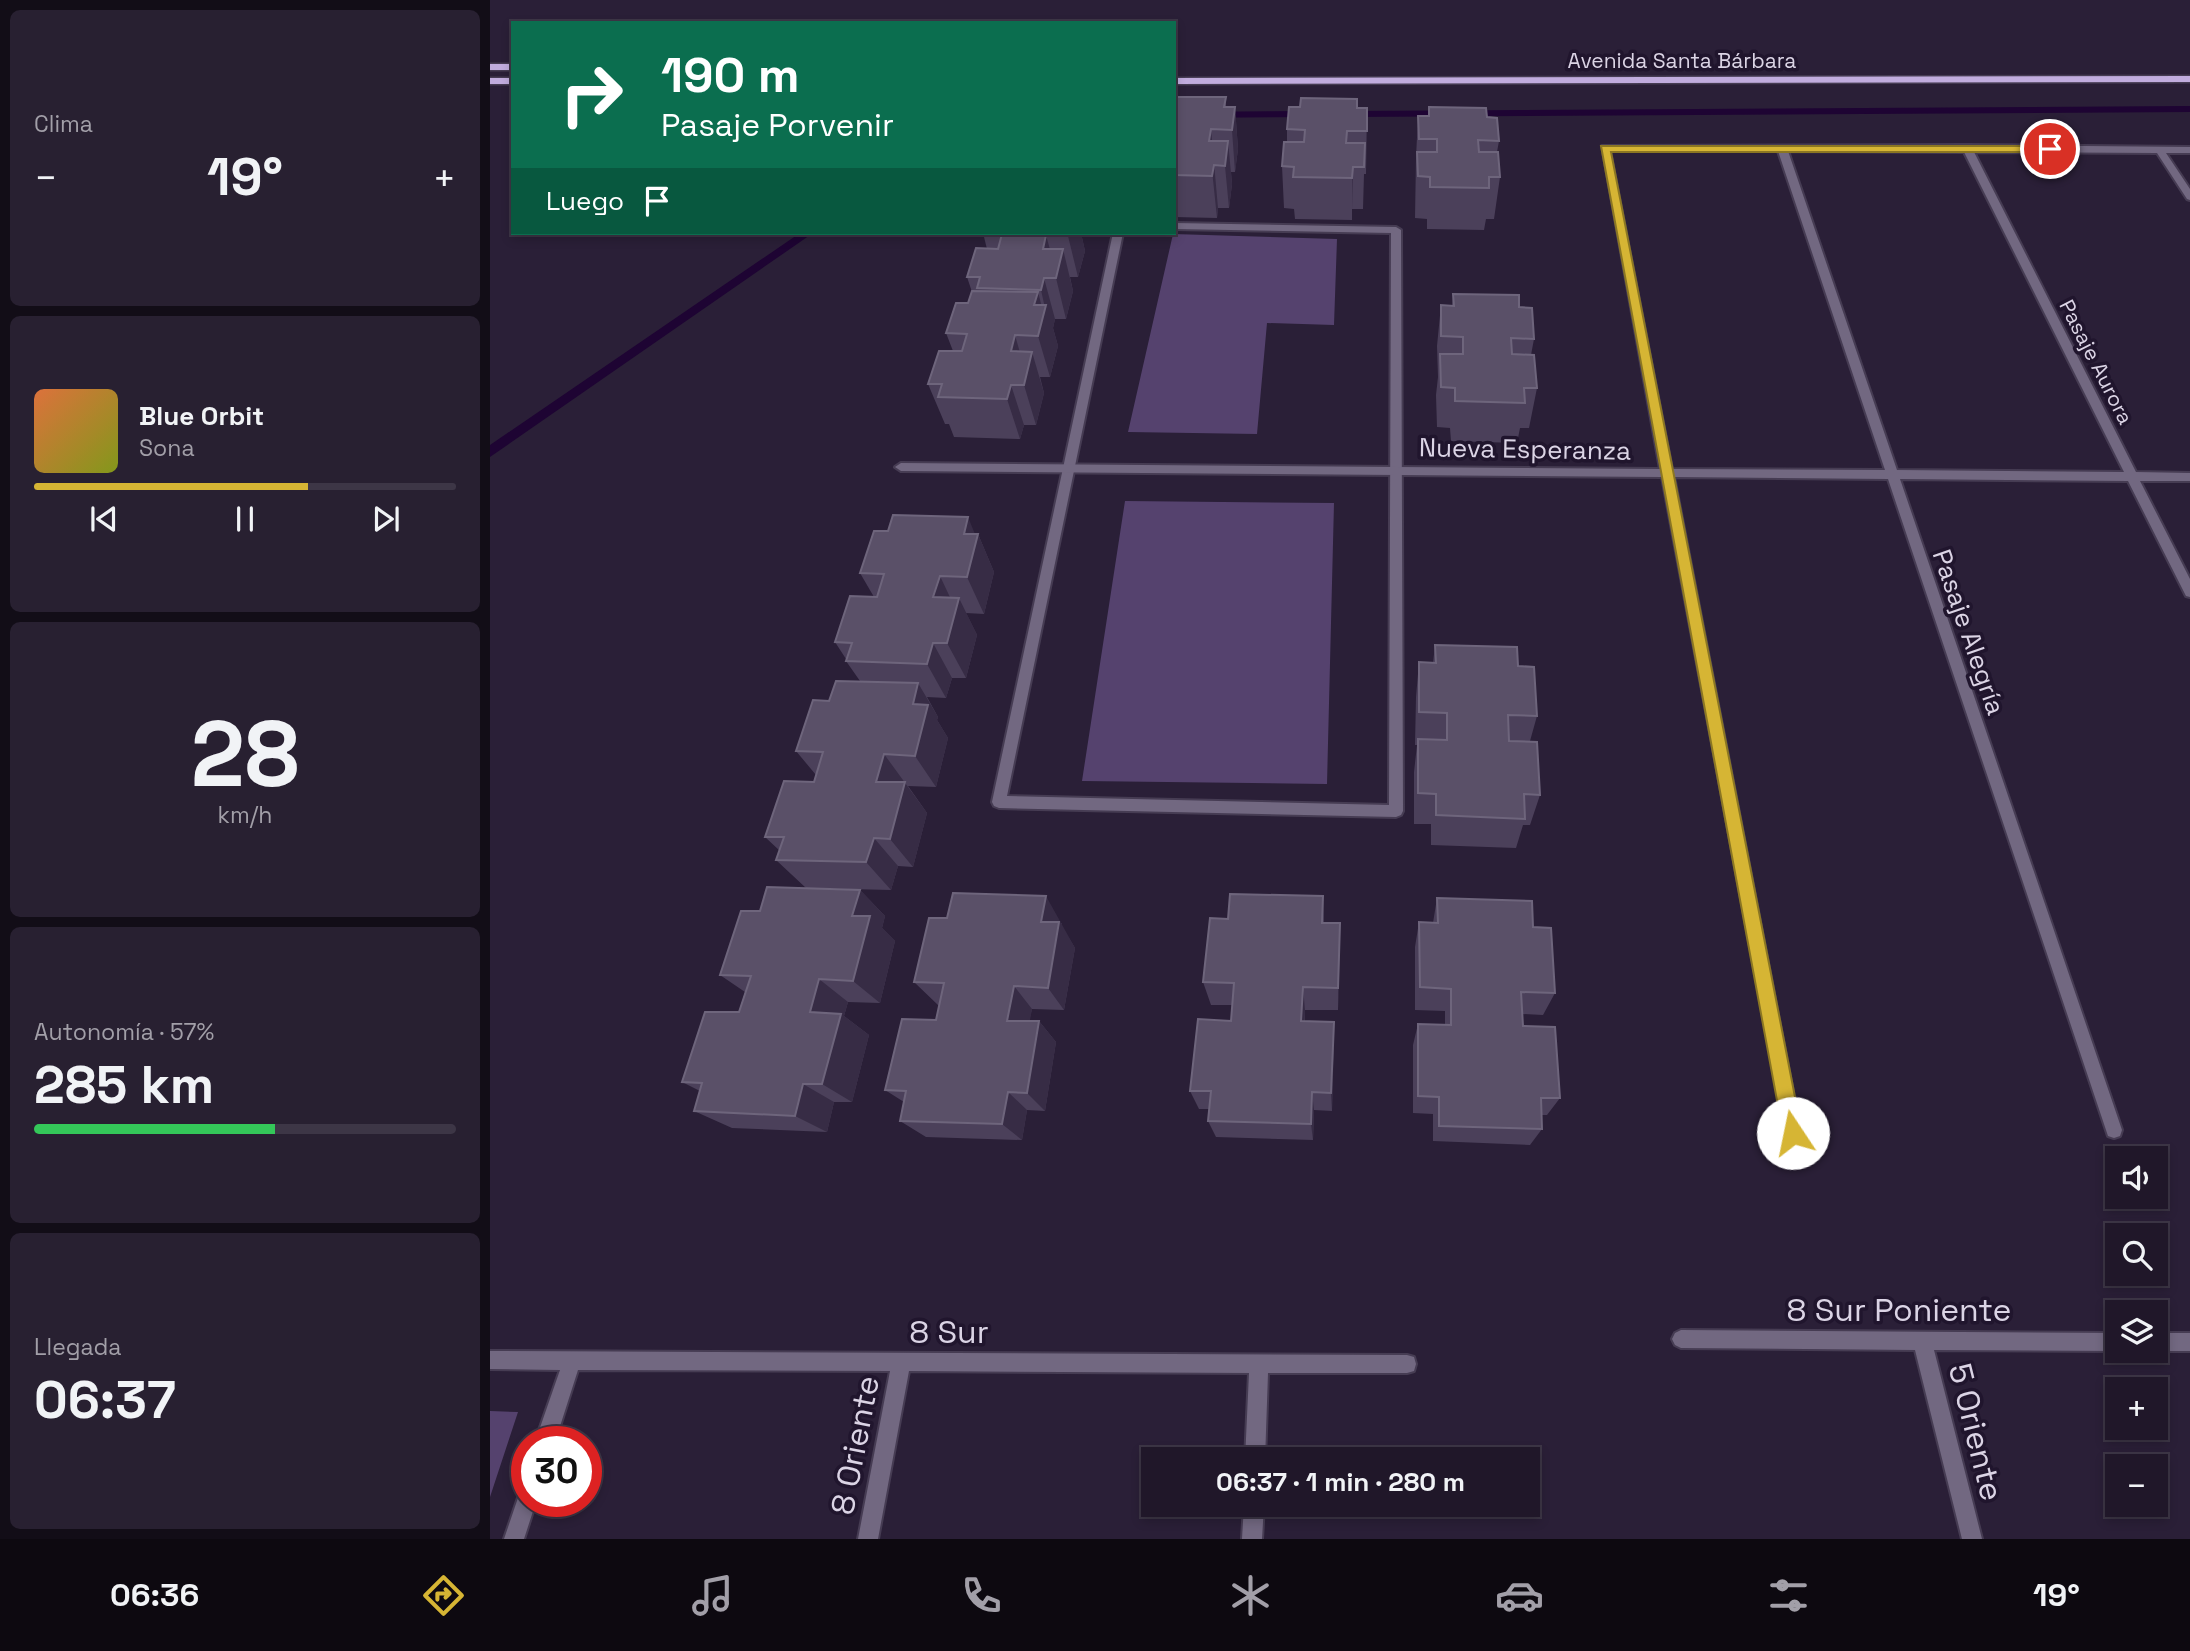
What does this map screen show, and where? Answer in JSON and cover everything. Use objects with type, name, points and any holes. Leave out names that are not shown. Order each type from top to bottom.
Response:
[{"type":"main road","points":[[490,67],[511,68]]},
{"type":"main road","name":"Avenida Santa Bárbara","points":[[1176,81],[2190,79]]},
{"type":"main road","points":[[490,81],[511,81]]},
{"type":"street","points":[[1793,1133],[1605,148],[2190,149]]},
{"type":"street","name":"Pasaje Aurora","points":[[1967,148],[2190,592]]},
{"type":"street","name":"Pasaje Alegría","points":[[1782,149],[2114,1130]]},
{"type":"street","points":[[2160,150],[2190,197]]},
{"type":"street","points":[[1118,235],[999,802],[1396,811],[1396,230],[1176,226]]},
{"type":"street","name":"Nueva Esperanza","points":[[901,467],[2190,477]]},
{"type":"street","name":"8 Sur Poniente","points":[[1681,1339],[2105,1342]]},
{"type":"street","name":"5 Oriente","points":[[1922,1340],[1972,1539]]},
{"type":"street","points":[[2168,1342],[2190,1342]]},
{"type":"street","name":"8 Sur","points":[[490,1360],[1407,1364]]},
{"type":"street","points":[[550,1426],[572,1360]]},
{"type":"street","name":"8 Oriente","points":[[868,1539],[901,1362]]},
{"type":"street","points":[[1256,1447],[1259,1363]]},
{"type":"street","points":[[514,1539],[521,1517]]},
{"type":"street","points":[[1252,1539],[1253,1517]]},
{"type":"shaded area","points":[[1173,235],[1337,239],[1334,325],[1267,323],[1257,434],[1128,432]]},
{"type":"shaded area","points":[[1125,501],[1334,503],[1327,784],[1082,781]]},
{"type":"shaded area","points":[[490,1411],[518,1412],[513,1426],[511,1426],[490,1497]]},
{"type":"building","points":[[1176,97],[1226,97],[1224,107],[1235,107],[1232,130],[1211,129],[1209,141],[1228,141],[1225,166],[1214,165],[1212,176],[1176,175]]},
{"type":"building","points":[[1301,98],[1357,99],[1357,108],[1367,108],[1367,131],[1347,131],[1346,143],[1365,143],[1364,167],[1353,167],[1352,178],[1293,177],[1294,167],[1282,166],[1284,142],[1304,142],[1305,130],[1287,129],[1289,107],[1300,107]]},
{"type":"building","points":[[1429,107],[1486,108],[1487,117],[1497,118],[1499,141],[1478,140],[1479,152],[1498,152],[1500,177],[1489,177],[1489,188],[1430,187],[1430,177],[1418,176],[1417,152],[1437,152],[1437,139],[1419,139],[1418,116],[1429,116]]},
{"type":"building","points":[[1002,235],[1046,235],[1043,249],[1063,249],[1056,278],[1044,278],[1041,290],[977,288],[980,277],[967,277],[976,248],[998,249]]},
{"type":"building","points":[[972,291],[1038,292],[1034,305],[1046,305],[1038,336],[1015,335],[1011,351],[1032,352],[1024,385],[1011,385],[1007,399],[938,397],[942,384],[928,384],[939,351],[962,351],[967,334],[946,333],[956,303],[968,303]]},
{"type":"building","points":[[1453,294],[1519,295],[1519,307],[1532,308],[1534,339],[1511,338],[1512,354],[1534,355],[1537,388],[1524,388],[1525,403],[1455,401],[1455,388],[1441,387],[1440,354],[1463,354],[1463,337],[1441,336],[1441,305],[1454,306]]},
{"type":"building","points":[[893,515],[968,517],[964,534],[978,534],[967,577],[940,576],[933,597],[959,598],[947,643],[933,643],[927,664],[846,661],[852,643],[835,642],[850,596],[877,597],[884,574],[860,573],[874,531],[888,531]]},
{"type":"building","points":[[1435,645],[1517,647],[1518,666],[1534,667],[1537,716],[1508,715],[1509,741],[1537,742],[1540,795],[1524,794],[1525,819],[1436,815],[1436,794],[1418,793],[1418,739],[1447,740],[1447,713],[1419,712],[1419,662],[1436,663]]},
{"type":"building","points":[[836,681],[918,683],[913,704],[928,705],[915,756],[884,754],[876,782],[905,782],[890,839],[874,838],[866,862],[776,860],[784,837],[765,837],[784,781],[814,782],[823,752],[796,751],[813,700],[829,701]]},
{"type":"building","points":[[767,887],[860,890],[852,916],[870,916],[853,981],[819,979],[810,1012],[841,1014],[822,1084],[803,1084],[795,1116],[694,1111],[702,1083],[682,1082],[705,1012],[739,1012],[751,976],[720,975],[741,911],[760,911]]},
{"type":"building","points":[[953,893],[1046,896],[1041,922],[1059,922],[1048,988],[1014,986],[1007,1021],[1039,1021],[1027,1093],[1008,1092],[1002,1124],[900,1121],[906,1091],[885,1090],[902,1019],[936,1020],[944,983],[914,982],[929,918],[947,918]]},
{"type":"building","points":[[1230,894],[1323,896],[1322,923],[1340,923],[1338,988],[1303,987],[1301,1021],[1334,1022],[1331,1093],[1312,1092],[1311,1124],[1208,1121],[1211,1091],[1190,1091],[1198,1019],[1231,1021],[1234,983],[1203,982],[1210,918],[1228,919]]},
{"type":"building","points":[[1437,898],[1532,901],[1533,927],[1551,928],[1555,993],[1521,992],[1523,1026],[1555,1027],[1560,1098],[1541,1098],[1542,1129],[1439,1126],[1439,1097],[1418,1096],[1418,1024],[1451,1025],[1451,989],[1420,987],[1419,922],[1438,923]]},
{"type":"waterway","points":[[1348,114],[2190,109]]},
{"type":"waterway","points":[[1176,115],[1308,114]]},
{"type":"waterway","points":[[490,452],[804,235]]},
{"type":"route","points":[[1793,1133],[1605,148],[2050,149]]}]
